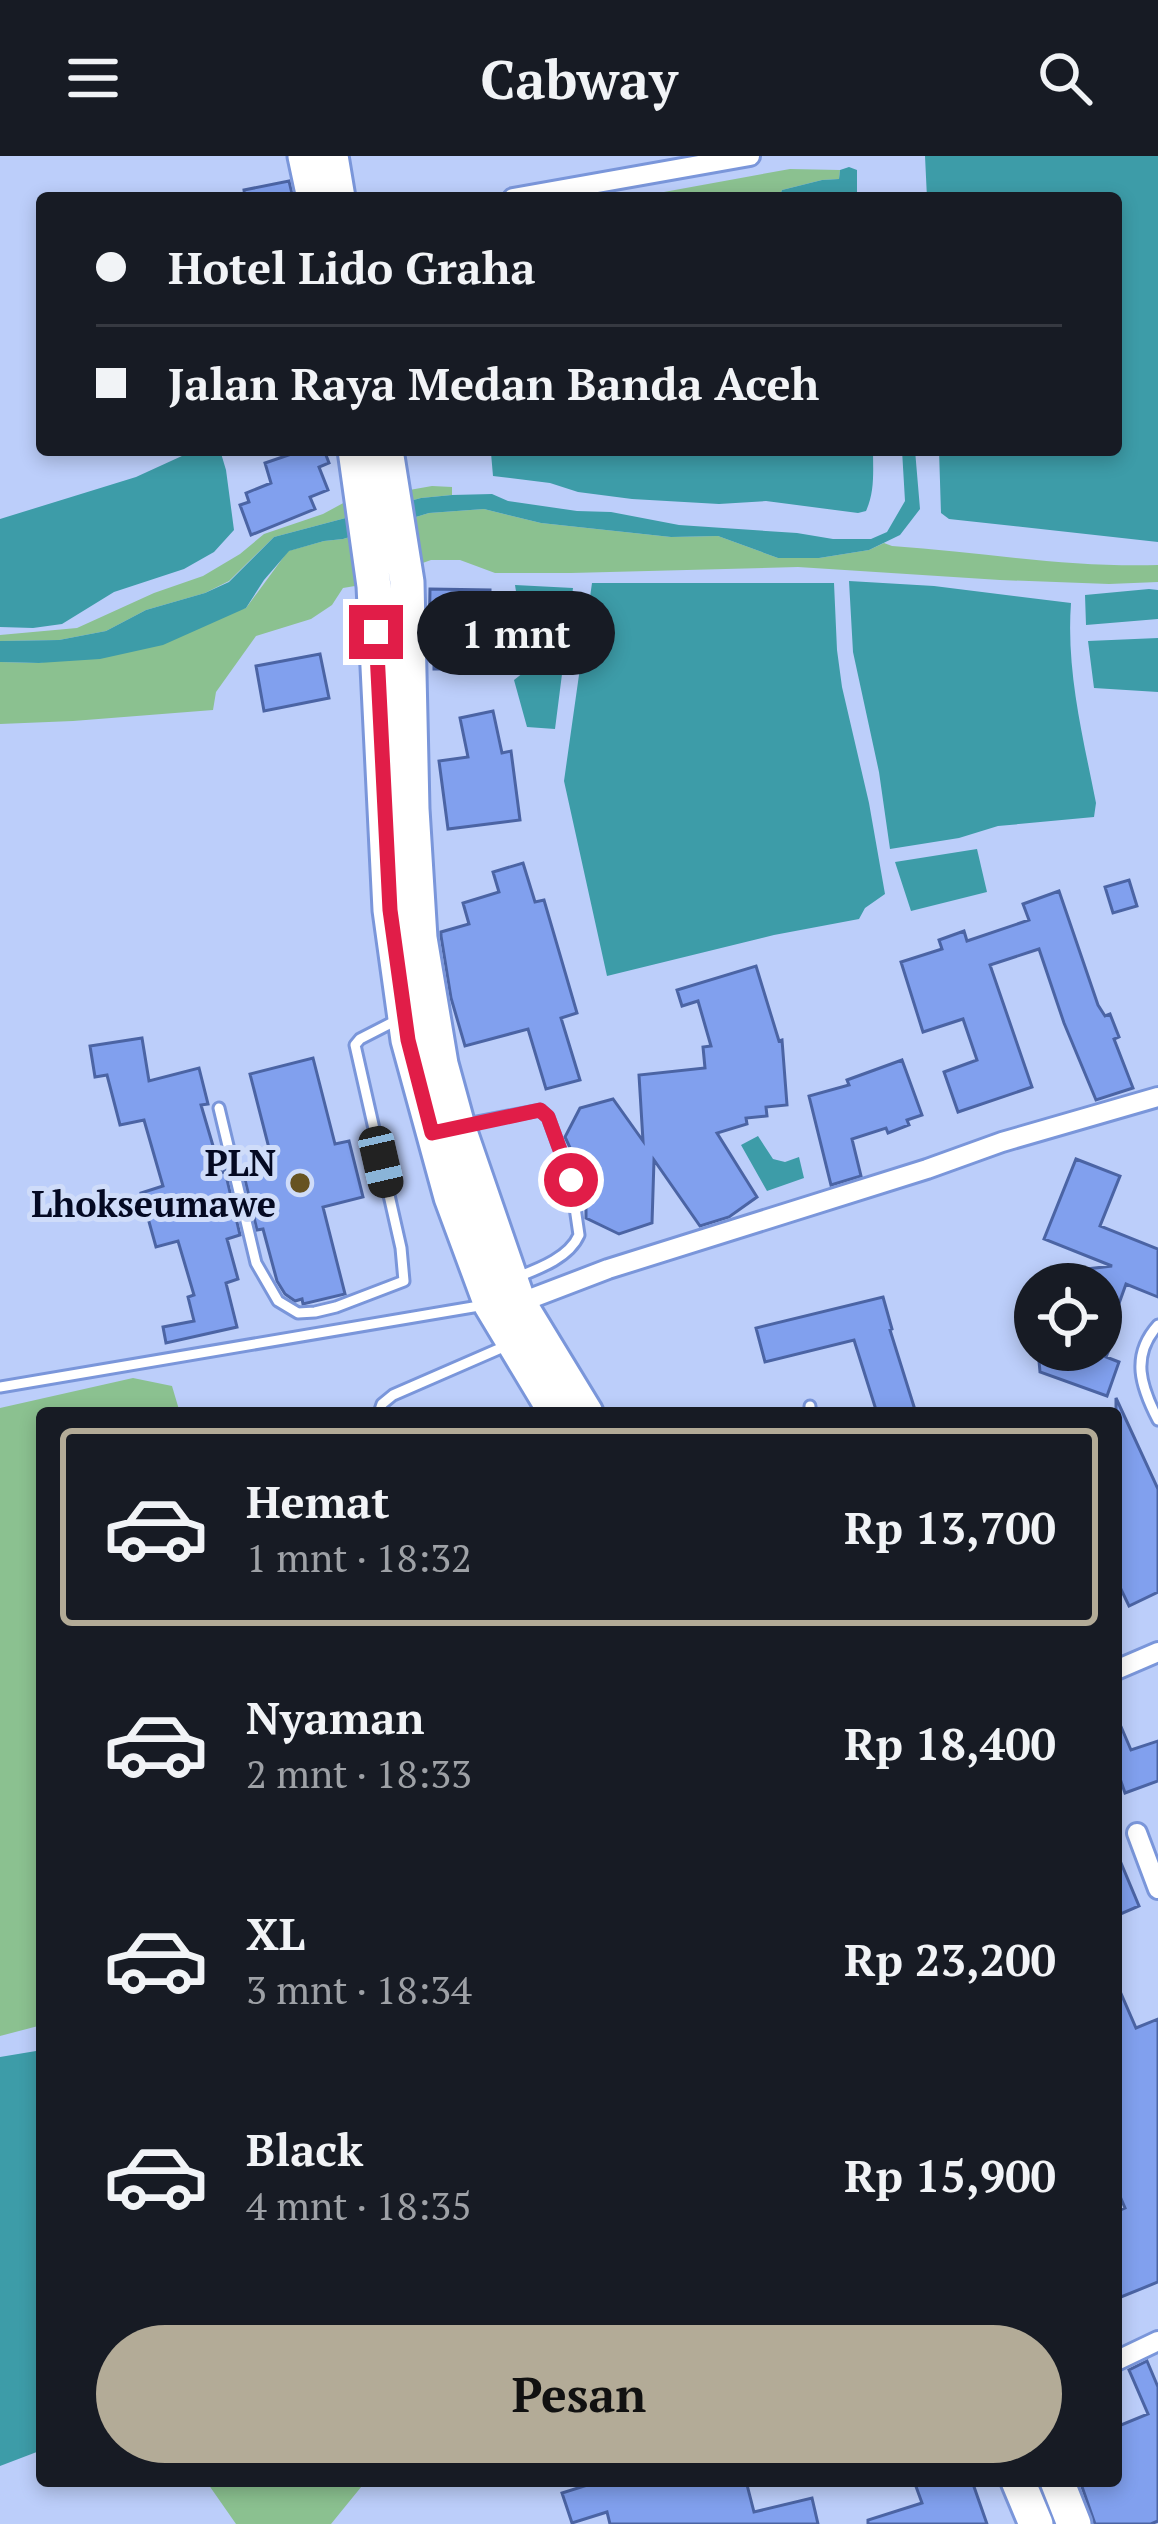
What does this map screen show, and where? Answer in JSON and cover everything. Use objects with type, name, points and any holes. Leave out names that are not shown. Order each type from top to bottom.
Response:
[{"type":"highway","points":[[305,156],[313,192]]},
{"type":"highway","points":[[331,156],[337,192]]},
{"type":"highway","points":[[380,474],[390,584],[398,811],[390,910],[408,1040],[445,1129]]},
{"type":"highway","points":[[398,811],[441,1064],[451,1197],[507,1296],[582,1407]]},
{"type":"highway","points":[[507,1296],[512,1342],[552,1407]]},
{"type":"highway","points":[[1021,2487],[1036,2524]]},
{"type":"highway","points":[[1060,2487],[1074,2524]]},
{"type":"street","points":[[547,192],[751,156]]},
{"type":"street","points":[[507,1296],[608,1270],[1002,1142],[1158,1097]]},
{"type":"street","points":[[1122,1664],[1158,1652]]},
{"type":"street","points":[[1137,1833],[1158,1889]]},
{"type":"street","points":[[1122,2358],[1158,2341]]},
{"type":"lane","points":[[219,1108],[256,1263],[278,1301],[298,1313],[315,1312],[404,1280],[356,1046],[360,1039],[406,1015]]},
{"type":"lane","points":[[0,1387],[507,1296],[574,1246],[580,1234],[571,1180],[548,1117],[540,1110],[445,1129]]},
{"type":"lane","points":[[1158,1324],[1141,1354],[1139,1374],[1158,1420]]},
{"type":"lane","points":[[381,1407],[393,1395],[512,1342]]},
{"type":"shaded area","points":[[925,156],[1158,156],[1158,542],[949,519],[941,513],[939,456],[1122,456],[1122,192],[927,192]]},
{"type":"shaded area","points":[[790,169],[840,170],[839,179],[781,192],[664,192]]},
{"type":"shaded area","points":[[840,170],[857,170],[857,192],[781,192],[839,179]]},
{"type":"shaded area","points":[[182,456],[222,456],[234,530],[214,552],[184,569],[114,592],[62,624],[0,627],[0,519],[136,477]]},
{"type":"shaded area","points":[[491,456],[873,456],[871,496],[866,511],[858,513],[766,501],[719,504],[632,499],[493,476]]},
{"type":"shaded area","points":[[902,456],[916,456],[920,509],[900,535],[869,550],[819,558],[778,558],[718,536],[671,537],[541,523],[484,509],[429,513],[289,551],[246,608],[163,645],[100,659],[0,662],[0,641],[59,640],[106,631],[146,610],[229,582],[274,537],[421,498],[492,494],[508,501],[679,525],[833,539],[871,539],[887,532],[905,501]]},
{"type":"shaded area","points":[[432,486],[452,487],[452,495],[421,498],[274,537],[229,581],[146,610],[106,631],[59,640],[0,641],[0,635],[77,628],[203,576],[264,534],[347,501]]},
{"type":"shaded area","points":[[484,509],[541,523],[671,537],[718,536],[778,558],[819,558],[884,543],[1059,562],[1158,565],[1158,582],[1000,580],[798,567],[495,573],[460,560],[431,560],[343,588],[332,605],[311,619],[256,636],[216,692],[213,710],[0,724],[0,662],[40,663],[246,608],[288,551],[429,513]]},
{"type":"shaded area","points":[[849,581],[1071,603],[1073,679],[1096,803],[1094,817],[998,826],[959,838],[890,849],[853,652]]},
{"type":"shaded area","points":[[592,583],[834,583],[842,687],[885,894],[865,908],[859,919],[607,976],[564,781]]},
{"type":"shaded area","points":[[515,585],[573,588],[555,729],[527,727],[514,680],[528,669]]},
{"type":"shaded area","points":[[1158,590],[1158,619],[1086,625],[1085,595]]},
{"type":"shaded area","points":[[1158,638],[1158,692],[1094,688],[1088,641]]},
{"type":"shaded area","points":[[977,849],[987,892],[911,911],[895,862]]},
{"type":"shaded area","points":[[758,1136],[773,1159],[785,1162],[799,1157],[804,1178],[767,1191],[741,1145]]},
{"type":"shaded area","points":[[133,1378],[172,1386],[178,1407],[36,1407],[36,2027],[0,2036],[0,1408]]},
{"type":"shaded area","points":[[36,2051],[36,2452],[0,2466],[0,2057]]},
{"type":"shaded area","points":[[210,2487],[361,2487],[331,2524],[236,2524]]},
{"type":"building","points":[[289,181],[292,192],[244,192]]},
{"type":"building","points":[[285,456],[326,456],[329,463],[319,467],[328,490],[310,497],[315,509],[251,535],[240,505],[249,502],[246,493],[271,483],[265,463]]},
{"type":"building","points":[[430,589],[490,590],[490,619],[497,619],[497,658],[459,659],[459,669],[434,669],[434,646],[429,646]]},
{"type":"building","points":[[320,654],[329,698],[264,711],[256,666]]},
{"type":"building","points":[[493,711],[502,753],[511,751],[520,820],[448,829],[439,761],[468,757],[460,718]]},
{"type":"building","points":[[523,863],[535,902],[544,900],[577,1013],[561,1018],[580,1080],[546,1089],[528,1029],[465,1046],[441,936],[441,932],[469,924],[463,903],[499,892],[493,872]]},
{"type":"building","points":[[1129,880],[1137,906],[1113,913],[1105,887]]},
{"type":"building","points":[[1059,891],[1098,1005],[1105,1016],[1110,1014],[1119,1037],[1114,1039],[1133,1088],[1096,1100],[1039,949],[990,965],[1032,1087],[958,1112],[944,1072],[977,1060],[963,1019],[923,1032],[901,962],[942,949],[939,940],[964,931],[967,941],[1029,920],[1023,904]]},
{"type":"building","points":[[756,966],[782,1040],[787,1105],[766,1107],[767,1116],[746,1118],[747,1124],[717,1133],[757,1197],[729,1217],[700,1226],[654,1160],[652,1223],[619,1234],[586,1218],[586,1182],[565,1137],[580,1108],[613,1099],[643,1141],[639,1075],[705,1068],[703,1047],[711,1046],[698,1001],[682,1006],[677,990]]},
{"type":"building","points":[[142,1038],[149,1081],[199,1068],[208,1104],[201,1105],[221,1173],[225,1171],[240,1235],[227,1239],[238,1279],[226,1283],[237,1327],[166,1343],[163,1327],[194,1321],[188,1297],[194,1295],[178,1241],[156,1247],[141,1193],[163,1186],[144,1120],[120,1125],[107,1075],[95,1077],[90,1046]]},
{"type":"building","name":"PLN Lhokseumawe","points":[[313,1058],[335,1144],[349,1141],[363,1197],[323,1207],[345,1294],[303,1304],[302,1299],[295,1301],[285,1294],[277,1281],[263,1229],[257,1230],[242,1167],[272,1160],[250,1074]]},
{"type":"building","points":[[902,1060],[922,1115],[888,1133],[886,1128],[852,1139],[861,1176],[831,1185],[809,1096],[849,1085],[847,1080]]},
{"type":"building","points":[[1076,1159],[1120,1176],[1100,1226],[1158,1249],[1158,1297],[1126,1284],[1122,1295],[1122,1263],[1104,1263],[1044,1239]]},
{"type":"building","points":[[883,1297],[914,1407],[875,1407],[854,1340],[765,1362],[756,1328]]},
{"type":"building","points":[[1040,1371],[1116,1371],[1107,1396]]},
{"type":"building","points":[[1122,1411],[1158,1489],[1158,1592],[1129,1606],[1122,1591]]},
{"type":"building","points":[[1122,1729],[1131,1750],[1158,1741],[1158,1781],[1125,1793]]},
{"type":"building","points":[[1122,1865],[1139,1906],[1122,1913]]},
{"type":"building","points":[[1122,1996],[1136,2028],[1158,2019],[1158,2282],[1122,2297]]},
{"type":"building","points":[[1147,2361],[1158,2387],[1158,2521],[1095,2524],[1082,2487],[1122,2487],[1122,2425],[1148,2414],[1129,2370]]},
{"type":"building","points":[[581,2487],[748,2487],[754,2512],[812,2498],[818,2524],[610,2524],[607,2512],[572,2523],[562,2493]]},
{"type":"building","points":[[916,2487],[974,2487],[987,2524],[868,2524],[868,2520],[922,2503]]},
{"type":"place","name":"PLN Lhokseumawe","points":[[300,1183]]},
{"type":"route","points":[[376,632],[390,910],[408,1040],[432,1133],[540,1110],[548,1117],[571,1180]]}]
